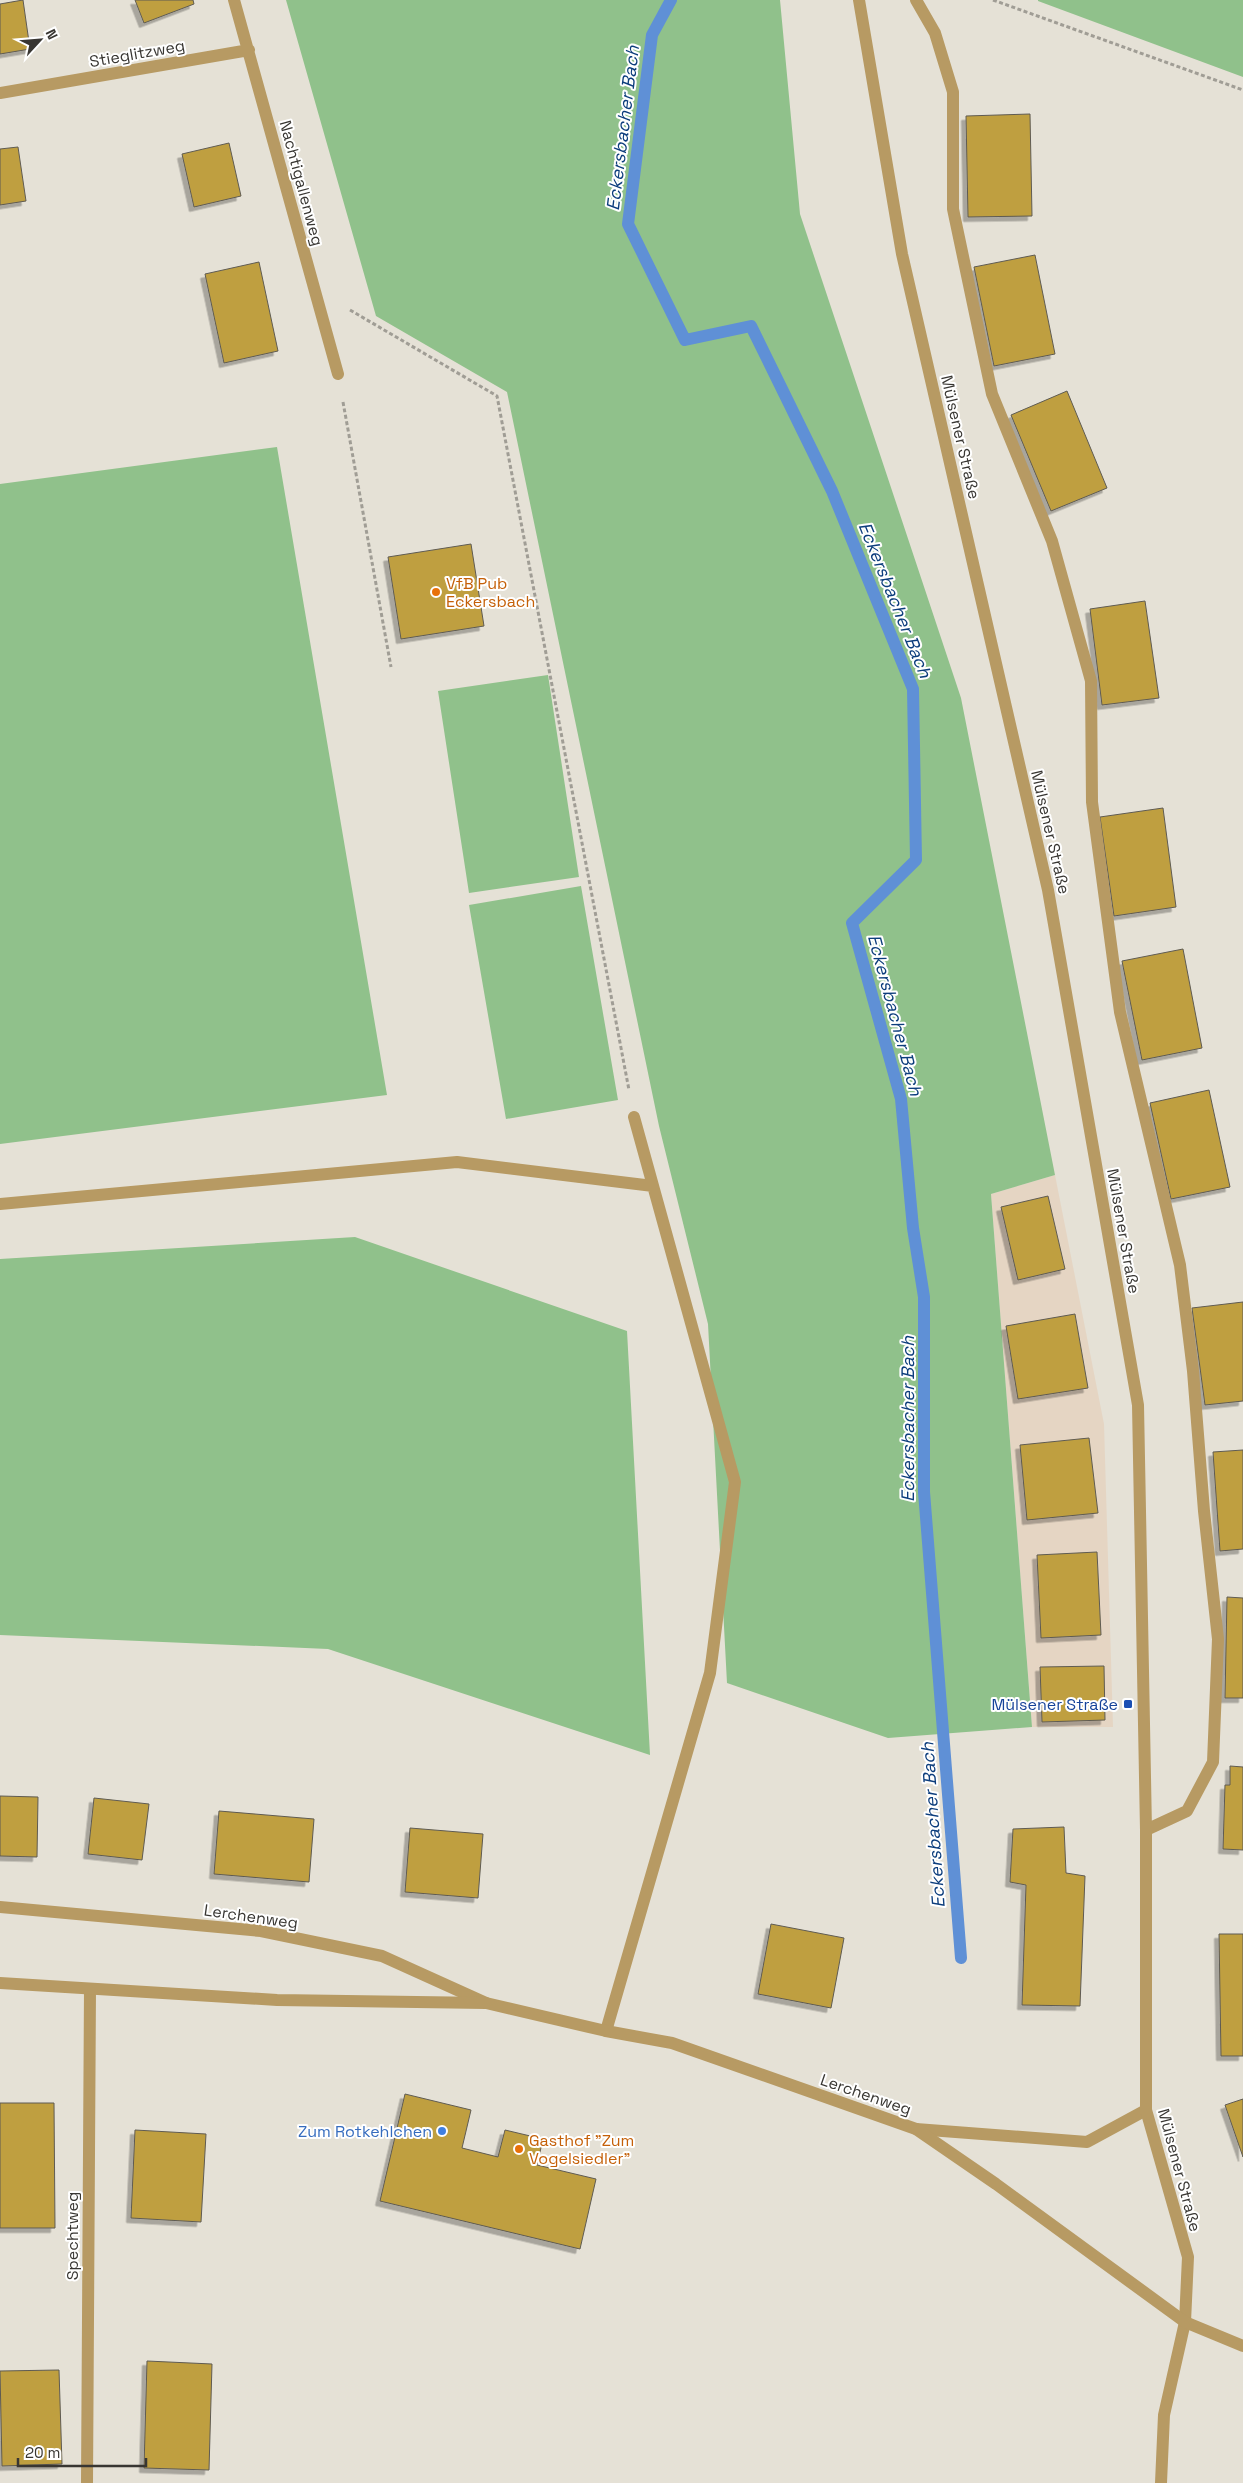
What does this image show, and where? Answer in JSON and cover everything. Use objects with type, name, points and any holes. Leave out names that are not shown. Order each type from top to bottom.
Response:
[{"type":"street","name":"Nachtigallenweg","points":[[234,0],[338,374]]},
{"type":"street","name":"Mülsener Straße","points":[[858,0],[902,254],[1048,890],[1138,1405],[1146,1830],[1146,2110],[1188,2257],[1186,2322],[1164,2415],[1161,2483]]},
{"type":"street","points":[[916,0],[935,33],[953,92],[953,209],[992,394],[1052,540],[1091,681],[1092,802],[1120,1012],[1180,1266],[1193,1371],[1204,1512],[1218,1639],[1213,1762],[1187,1811],[1146,1830]]},
{"type":"street","name":"Stieglitzweg","points":[[0,93],[249,50]]},
{"type":"street","points":[[606,2031],[710,1673],[735,1482],[634,1118]]},
{"type":"street","points":[[0,1204],[457,1162],[653,1186]]},
{"type":"street","name":"Lerchenweg","points":[[0,1907],[261,1931],[382,1956],[486,2003],[606,2031],[672,2043],[916,2129],[996,2184],[1186,2322],[1243,2346]]},
{"type":"street","name":"Lerchenweg","points":[[0,1983],[277,2000],[486,2003]]},
{"type":"street","name":"Spechtweg","points":[[87,2483],[90,1988]]},
{"type":"street","points":[[916,2129],[1087,2142],[1146,2110]]},
{"type":"path","points":[[994,0],[1243,90]]},
{"type":"path","points":[[315,290],[496,396],[634,1118]]},
{"type":"path","points":[[338,374],[391,666]]},
{"type":"shaded area","points":[[1055,1175],[1104,1424],[1113,1727],[1032,1727],[991,1194]]},
{"type":"green space","points":[[286,0],[780,0],[800,214],[961,698],[1055,1175],[991,1194],[1032,1727],[888,1738],[727,1683],[708,1324],[659,1126],[507,392],[376,316]]},
{"type":"green space","points":[[1243,0],[1243,77],[1038,1]]},
{"type":"green space","points":[[277,447],[387,1095],[0,1144],[0,484]]},
{"type":"green space","points":[[548,675],[579,877],[469,893],[438,691]]},
{"type":"green space","points":[[581,886],[618,1100],[506,1119],[469,905]]},
{"type":"green space","points":[[355,1237],[627,1331],[650,1755],[328,1649],[0,1635],[0,1259]]},
{"type":"building","points":[[23,0],[30,49],[0,54],[0,4]]},
{"type":"building","points":[[135,0],[193,0],[194,4],[144,23]]},
{"type":"building","points":[[1030,114],[1032,216],[968,217],[966,116]]},
{"type":"building","points":[[229,143],[241,196],[194,207],[182,154]]},
{"type":"building","points":[[18,147],[26,201],[0,205],[0,149]]},
{"type":"building","points":[[1035,255],[1055,354],[994,366],[974,267]]},
{"type":"building","points":[[259,262],[278,351],[224,363],[205,274]]},
{"type":"building","points":[[1067,391],[1107,488],[1051,511],[1011,415]]},
{"type":"building","name":"VfB Pub Eckersbach","points":[[471,544],[484,626],[401,639],[388,557]]},
{"type":"building","points":[[1145,601],[1159,698],[1102,705],[1090,609]]},
{"type":"building","points":[[1163,808],[1176,907],[1114,916],[1100,817]]},
{"type":"building","points":[[1183,949],[1202,1048],[1142,1060],[1122,961]]},
{"type":"building","points":[[1209,1090],[1230,1187],[1171,1199],[1150,1103]]},
{"type":"building","points":[[1048,1196],[1065,1269],[1018,1280],[1001,1207]]},
{"type":"building","points":[[1243,1302],[1243,1401],[1205,1405],[1192,1308]]},
{"type":"building","points":[[1075,1314],[1088,1388],[1018,1399],[1006,1326]]},
{"type":"building","points":[[1089,1438],[1098,1513],[1027,1520],[1020,1445]]},
{"type":"building","points":[[1243,1450],[1243,1549],[1220,1551],[1213,1452]]},
{"type":"building","points":[[1097,1552],[1101,1635],[1041,1638],[1037,1555]]},
{"type":"building","points":[[1227,1597],[1243,1598],[1243,1698],[1225,1698]]},
{"type":"building","points":[[1104,1666],[1105,1720],[1042,1722],[1040,1667]]},
{"type":"building","points":[[1230,1766],[1243,1767],[1243,1850],[1223,1849],[1225,1785],[1230,1785]]},
{"type":"building","points":[[0,1796],[38,1797],[37,1857],[0,1856]]},
{"type":"building","points":[[94,1798],[149,1804],[142,1860],[88,1854]]},
{"type":"building","points":[[219,1811],[314,1819],[309,1882],[214,1874]]},
{"type":"building","points":[[1064,1827],[1066,1873],[1085,1876],[1080,2006],[1022,2005],[1026,1885],[1010,1882],[1013,1829]]},
{"type":"building","points":[[410,1828],[483,1834],[478,1898],[405,1892]]},
{"type":"building","points":[[771,1924],[844,1938],[831,2008],[758,1994]]},
{"type":"building","points":[[1219,1934],[1243,1934],[1243,2056],[1221,2056]]},
{"type":"building","points":[[405,2094],[471,2110],[462,2148],[498,2157],[505,2130],[543,2139],[537,2165],[596,2179],[580,2249],[380,2201]]},
{"type":"building","points":[[1243,2099],[1243,2157],[1225,2105]]},
{"type":"building","points":[[0,2103],[54,2103],[55,2228],[0,2228]]},
{"type":"building","points":[[135,2130],[206,2134],[201,2222],[131,2218]]},
{"type":"building","points":[[147,2361],[212,2364],[209,2470],[144,2468]]},
{"type":"building","points":[[59,2370],[62,2464],[2,2466],[0,2371]]},
{"type":"waterway","name":"Eckersbacher Bach","points":[[671,0],[652,35],[628,224],[685,340],[751,326],[832,491],[913,689],[916,860],[852,923],[901,1099],[913,1228],[924,1297],[924,1492],[961,1958]]},
{"type":"place","name":"VfB Pub Eckersbach","points":[[436,592]]},
{"type":"place","name":"Mülsener Straße","points":[[1128,1704]]},
{"type":"place","name":"Zum Rotkehlchen","points":[[442,2131]]},
{"type":"place","name":"Gasthof \"Zum Vogelsiedler\"","points":[[519,2149]]}]
